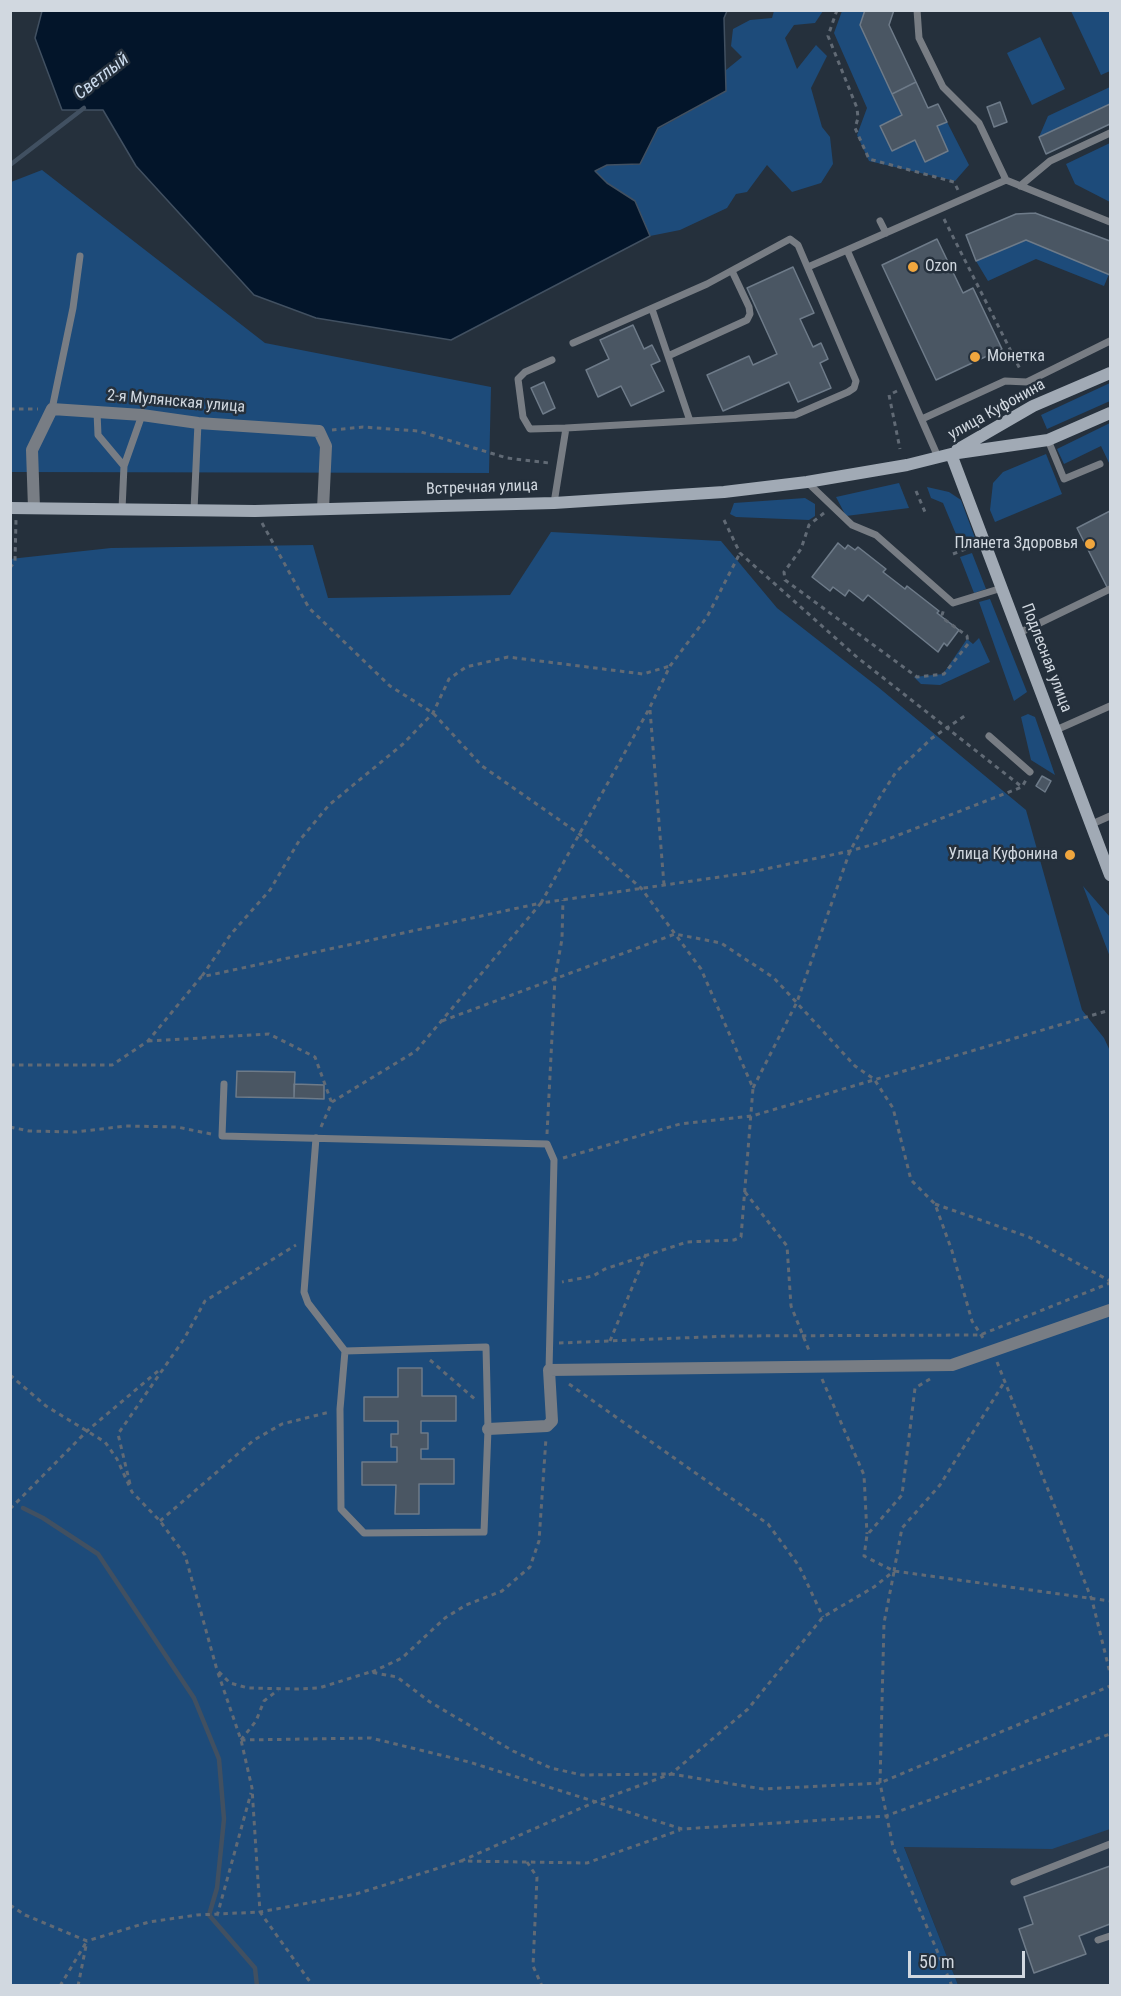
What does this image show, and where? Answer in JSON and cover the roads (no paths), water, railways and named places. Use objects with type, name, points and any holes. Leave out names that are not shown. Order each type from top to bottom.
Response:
[{"type":"main road","name":"улица Куфонина","points":[[944,456],[1033,406],[1110,373]]},
{"type":"main road","name":"улица Куфонина","points":[[944,456],[1048,440],[1110,412]]},
{"type":"main road","name":"Встречная улица","points":[[13,508],[255,511],[554,503],[724,492],[807,482],[944,456]]},
{"type":"main road","name":"Подлесная улица","points":[[944,456],[1002,588],[1110,874]]},
{"type":"street","name":"2-я Мулянская улица","points":[[52,409],[142,415],[198,423],[320,431],[326,446],[323,509]]},
{"type":"street","points":[[34,508],[32,450],[52,409]]},
{"type":"street","points":[[488,1429],[543,1427],[552,1421],[549,1370],[952,1365],[1110,1310]]},
{"type":"lane","points":[[918,10],[919,38],[939,80],[979,123],[1006,180],[1110,222]]},
{"type":"lane","points":[[1020,186],[1050,161],[1110,133]]},
{"type":"lane","points":[[808,267],[1006,180]]},
{"type":"lane","points":[[880,221],[886,233]]},
{"type":"lane","points":[[552,360],[525,372],[518,379],[523,417],[530,429],[795,415],[854,388],[856,381],[855,373],[798,244],[790,239],[732,271],[573,343]]},
{"type":"lane","points":[[847,250],[921,419],[944,456]]},
{"type":"lane","points":[[52,409],[73,308],[80,256]]},
{"type":"lane","points":[[668,356],[747,320],[750,314],[748,307],[732,271]]},
{"type":"lane","points":[[652,309],[690,421]]},
{"type":"lane","points":[[921,419],[1005,381],[1026,382],[1110,341]]},
{"type":"lane","points":[[97,412],[98,435],[124,466]]},
{"type":"lane","points":[[122,509],[124,466],[142,415]]},
{"type":"lane","points":[[194,510],[198,423]]},
{"type":"lane","points":[[554,503],[566,428]]},
{"type":"lane","points":[[1048,440],[1064,479],[1100,464]]},
{"type":"lane","points":[[807,482],[852,525],[876,535],[950,601],[958,603],[1002,588]]},
{"type":"lane","points":[[1019,633],[1110,589]]},
{"type":"lane","points":[[1056,730],[1110,708]]},
{"type":"lane","points":[[989,736],[1030,772]]},
{"type":"lane","points":[[1092,824],[1110,816]]},
{"type":"lane","points":[[224,1084],[222,1137],[547,1144],[554,1160],[549,1370]]},
{"type":"lane","points":[[316,1138],[306,1299],[345,1351],[340,1409],[341,1509],[364,1533],[484,1532],[488,1429],[486,1347],[345,1351]]},
{"type":"lane","points":[[1014,1882],[1110,1844]]},
{"type":"lane","points":[[1098,1940],[1110,1936]]},
{"type":"water","points":[[42,11],[727,11],[724,18],[726,91],[658,128],[640,164],[607,165],[595,171],[607,183],[635,201],[650,236],[451,340],[316,318],[254,295],[136,166],[103,110],[62,110],[35,38]]},
{"type":"waterway","name":"Светлый","points":[[10,165],[84,108]]},
{"type":"waterway","points":[[23,1508],[43,1518],[98,1554],[194,1698],[219,1759],[224,1819],[217,1888],[209,1915],[255,1968],[257,1986]]},
{"type":"place","name":"Ozon","points":[[913,267]]},
{"type":"place","name":"Монетка","points":[[975,357]]},
{"type":"place","name":"Планета Здоровья","points":[[1090,544]]},
{"type":"place","name":"Улица Куфонина","points":[[1070,855]]}]
